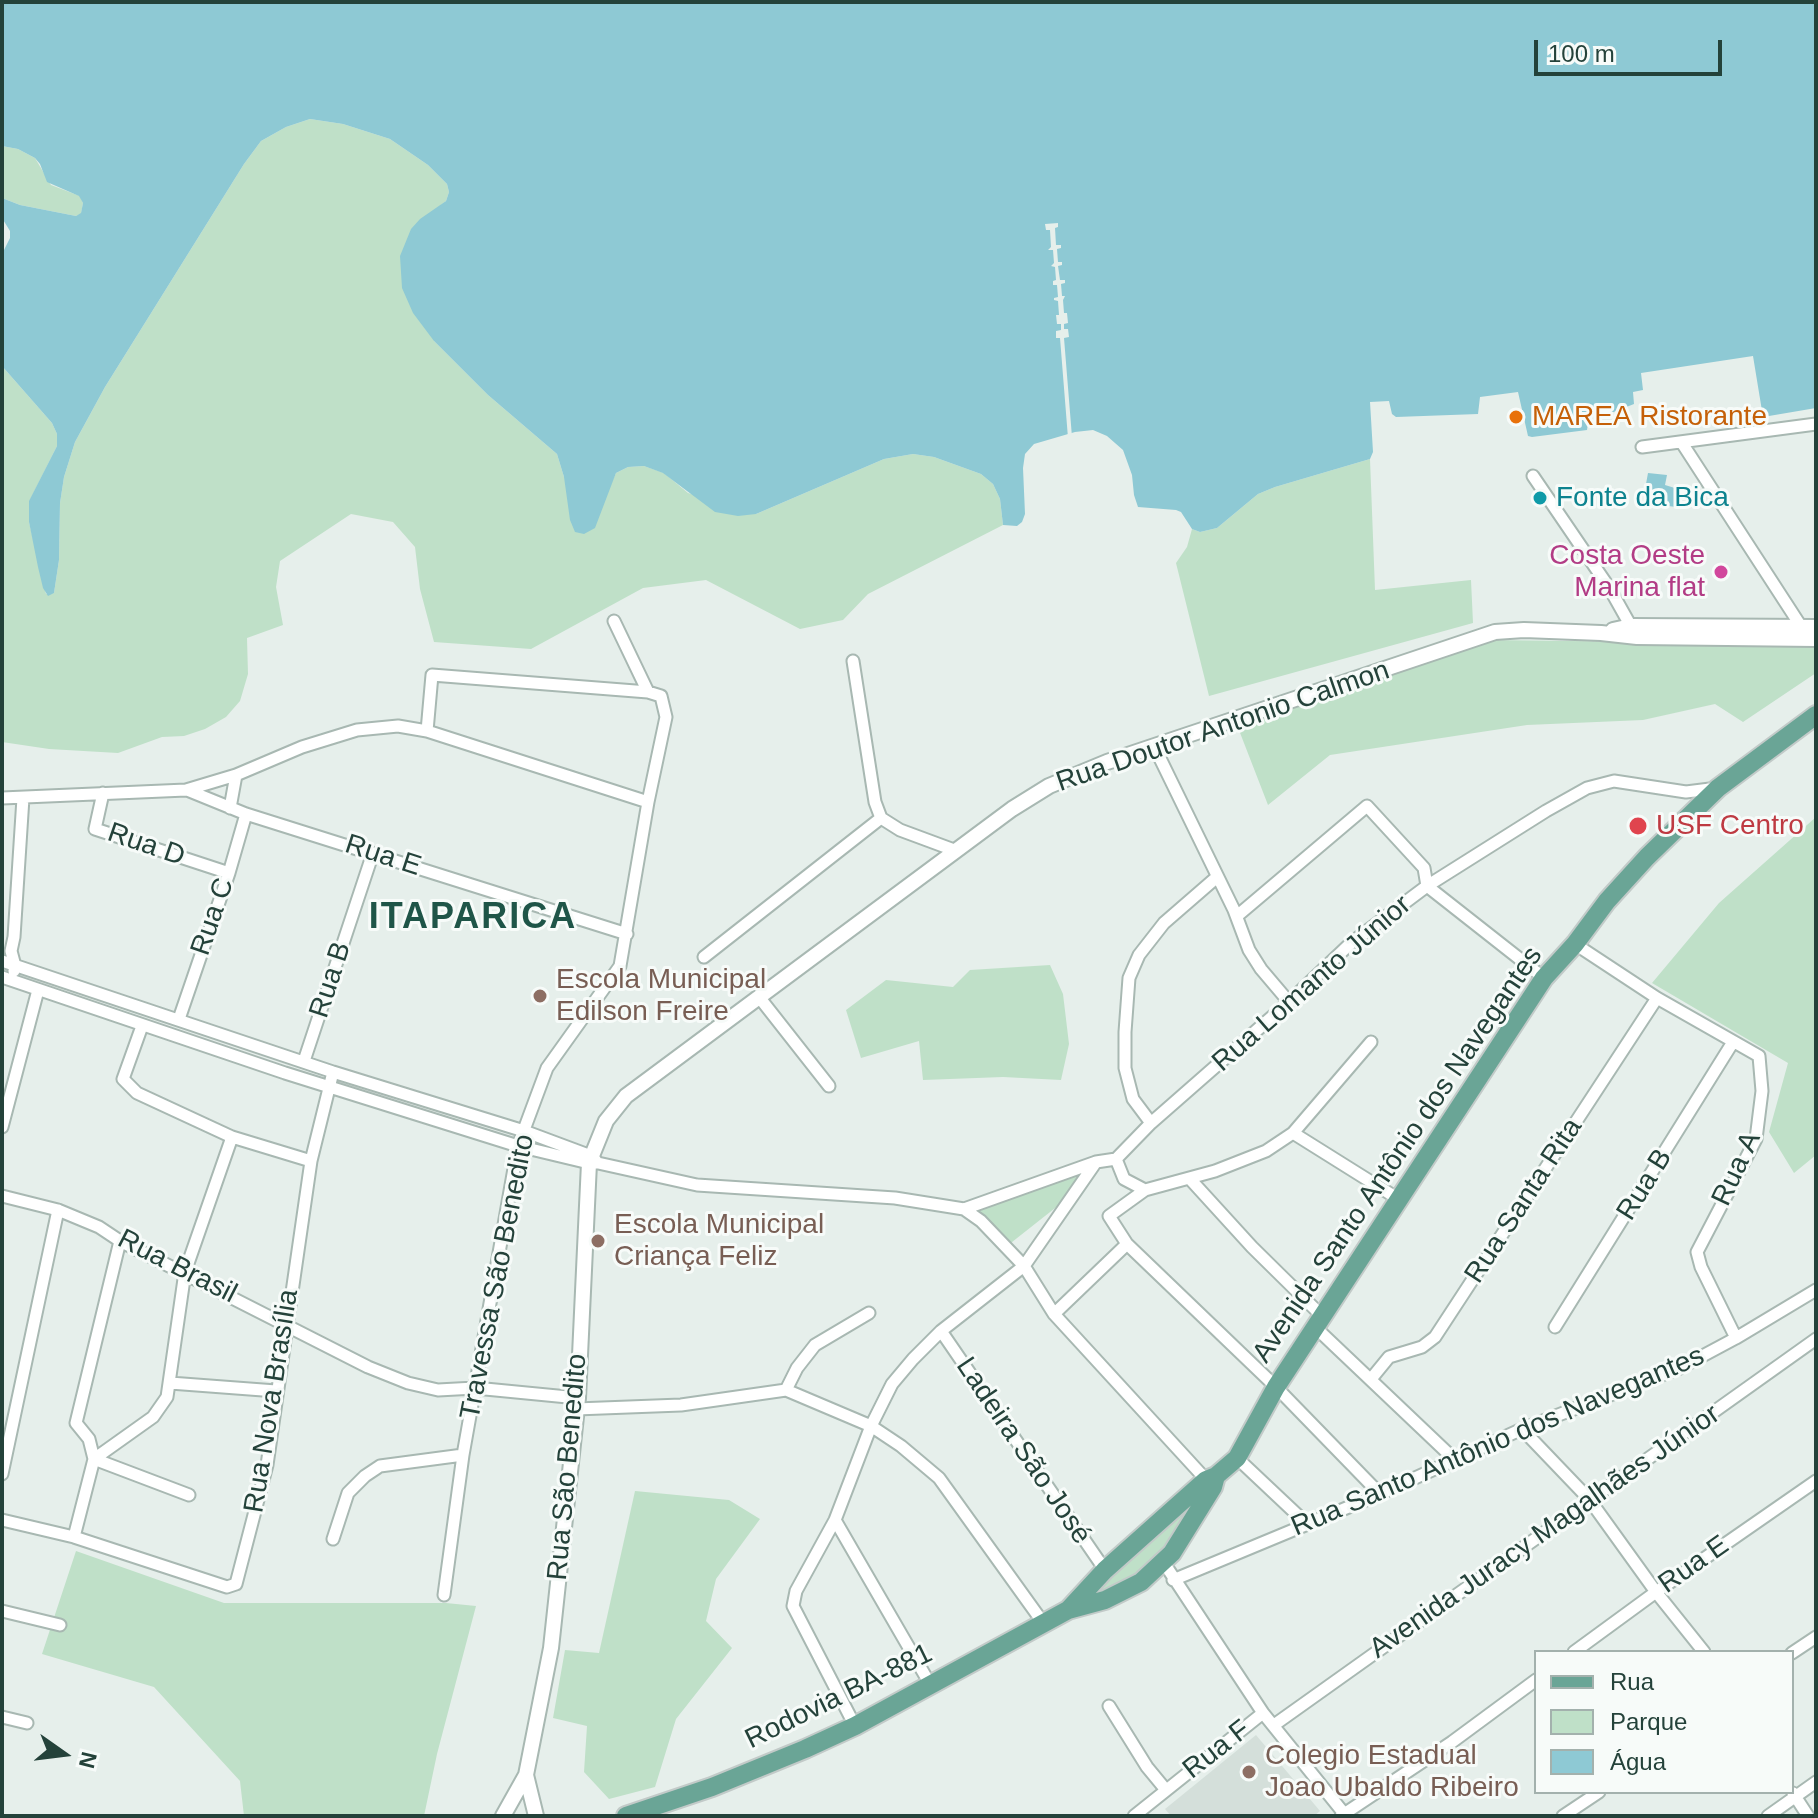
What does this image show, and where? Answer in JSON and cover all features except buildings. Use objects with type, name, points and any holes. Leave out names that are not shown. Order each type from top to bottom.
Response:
[{"type":"main road","name":"Avenida Santo Antônio dos Navegantes","points":[[1068,1610],[1105,1570],[1237,1458],[1276,1387],[1544,978],[1575,944],[1607,901],[1718,788],[1816,715]]},
{"type":"main road","name":"Avenida Santo Antônio dos Navegantes","points":[[1164,1563],[1212,1481]]},
{"type":"main road","points":[[1068,1610],[1121,1592],[1141,1582],[1164,1563]]},
{"type":"main road","name":"Rodovia BA-881","points":[[626,1816],[712,1787],[855,1726],[1068,1610]]},
{"type":"street","points":[[1642,447],[1816,424]]},
{"type":"street","points":[[1682,443],[1811,633]]},
{"type":"street","points":[[1533,476],[1610,589],[1634,632]]},
{"type":"street","name":"Travessa São Benedito","points":[[444,1595],[463,1455],[518,1146],[547,1068],[620,966],[666,717],[661,696],[648,692],[614,621]]},
{"type":"street","name":"Rua Doutor Antonio Calmon","points":[[592,1161],[606,1121],[626,1096],[954,850],[1049,786],[1154,746],[1495,632],[1811,633]]},
{"type":"street","points":[[853,661],[875,802],[881,818],[900,830],[954,850]]},
{"type":"street","points":[[427,731],[432,675],[648,692]]},
{"type":"street","points":[[2,798],[186,790],[236,775],[302,747],[357,730],[398,726],[427,731],[648,802]]},
{"type":"street","points":[[1154,746],[1237,916],[1249,950],[1289,1002]]},
{"type":"street","points":[[230,808],[236,775]]},
{"type":"street","name":"Rua Lomanto Júnior","points":[[1116,1159],[1151,1123],[1351,943],[1427,886],[1546,811],[1587,788],[1614,781],[1686,792],[1718,788]]},
{"type":"street","name":"Rua E","points":[[186,790],[246,814],[627,934]]},
{"type":"street","name":"Rua D","points":[[103,793],[95,829],[229,873]]},
{"type":"street","points":[[23,798],[11,951],[15,966],[6,979],[142,1026],[518,1146],[697,1185],[895,1198],[964,1209],[981,1221],[1024,1266],[1054,1314],[1212,1481]]},
{"type":"street","points":[[1237,916],[1367,806],[1424,868],[1427,886],[1544,978]]},
{"type":"street","name":"Rua C","points":[[179,1019],[246,814]]},
{"type":"street","points":[[704,957],[881,818]]},
{"type":"street","name":"Rua B","points":[[304,1061],[373,853]]},
{"type":"street","points":[[1151,1123],[1133,1099],[1125,1068],[1129,978],[1139,955],[1164,923],[1217,877]]},
{"type":"street","points":[[2,942],[14,937]]},
{"type":"street","name":"Rua A","points":[[1575,944],[1657,998],[1759,1056],[1762,1091],[1758,1130],[1752,1150],[1697,1252],[1701,1267],[1736,1338]]},
{"type":"street","points":[[2,961],[333,1072],[524,1131],[592,1161]]},
{"type":"street","points":[[2,1127],[38,990]]},
{"type":"street","points":[[759,997],[829,1086]]},
{"type":"street","name":"Rua Santa Rita","points":[[1371,1379],[1389,1357],[1422,1347],[1435,1337],[1657,998]]},
{"type":"street","points":[[124,1020],[129,1004]]},
{"type":"street","points":[[142,1026],[123,1079],[137,1093],[232,1137],[311,1161]]},
{"type":"street","points":[[229,1054],[234,1039]]},
{"type":"street","points":[[1371,1042],[1293,1133],[1254,1156],[1190,1179],[1145,1190],[1109,1216],[1127,1244],[1276,1387],[1380,1494]]},
{"type":"street","name":"Rua B","points":[[1555,1327],[1733,1042]]},
{"type":"street","name":"Rua Nova Brasília","points":[[2,1520],[74,1537],[227,1587],[236,1584],[267,1465],[311,1161],[333,1072]]},
{"type":"street","points":[[1293,1133],[1400,1200]]},
{"type":"street","points":[[94,1459],[153,1417],[167,1397],[185,1272],[232,1137]]},
{"type":"street","points":[[964,1209],[1096,1162],[1116,1159],[1124,1179],[1145,1190]]},
{"type":"street","name":"Rua São Benedito","points":[[503,1816],[526,1775],[551,1648],[577,1404],[592,1161]]},
{"type":"street","points":[[855,1726],[793,1606],[796,1591],[835,1520],[871,1426],[892,1384],[941,1331],[1024,1266],[1096,1162]]},
{"type":"street","points":[[1190,1179],[1371,1379],[1454,1459]]},
{"type":"street","name":"Rua Brasil","points":[[2,1196],[58,1210],[99,1227],[120,1241],[368,1367],[408,1383],[438,1390],[475,1388],[577,1404],[681,1405],[786,1390]]},
{"type":"street","points":[[2,1474],[58,1210]]},
{"type":"street","points":[[74,1537],[94,1459],[89,1439],[76,1423],[120,1241]]},
{"type":"street","points":[[1054,1314],[1127,1244]]},
{"type":"street","name":"Rua Santo Antônio dos Navegantes","points":[[1173,1580],[1380,1494],[1522,1429],[1680,1368],[1816,1290]]},
{"type":"street","points":[[869,1313],[815,1345],[797,1368],[786,1390],[871,1426],[939,1478],[1044,1624]]},
{"type":"street","name":"Ladeira São José","points":[[941,1331],[1105,1570]]},
{"type":"street","name":"Avenida Juracy Magalhães Júnior","points":[[1274,1725],[1816,1339]]},
{"type":"street","points":[[170,1383],[276,1391]]},
{"type":"street","points":[[1522,1429],[1589,1499],[1702,1650]]},
{"type":"street","points":[[333,1539],[348,1493],[380,1466],[463,1455]]},
{"type":"street","points":[[1237,1458],[1306,1523]]},
{"type":"street","points":[[94,1459],[189,1495]]},
{"type":"street","name":"Rua E","points":[[1577,1650],[1816,1481]]},
{"type":"street","points":[[835,1520],[930,1684]]},
{"type":"street","points":[[1164,1563],[1263,1713],[1344,1815],[1534,1681]]},
{"type":"street","points":[[2,1611],[60,1625]]},
{"type":"street","points":[[1794,1652],[1816,1637]]},
{"type":"street","points":[[1109,1706],[1147,1767],[1166,1790]]},
{"type":"street","name":"Rua F","points":[[1134,1816],[1263,1713]]},
{"type":"street","points":[[2,1717],[27,1723]]},
{"type":"street","name":"Rua São Benedito","points":[[526,1775],[536,1816]]},
{"type":"street","points":[[1794,1793],[1816,1782]]},
{"type":"street","points":[[1563,1816],[1596,1794]]},
{"type":"street","points":[[1768,1816],[1793,1794],[1808,1816]]},
{"type":"shaded area","name":"Colegio Estadual Joao Ubaldo Ribeiro","points":[[1256,1735],[1320,1811],[1314,1816],[1171,1816],[1165,1809]]},
{"type":"green space","points":[[310,119],[343,124],[390,139],[428,165],[447,184],[449,192],[446,201],[435,210],[434,341],[488,395],[557,454],[564,477],[609,488],[616,473],[628,467],[644,466],[664,473],[688,493],[756,514],[884,459],[913,454],[934,457],[981,474],[993,484],[1000,499],[1003,525],[868,594],[843,620],[800,629],[706,580],[643,588],[531,649],[434,642],[420,589],[415,547],[393,522],[351,514],[280,561],[276,587],[283,625],[247,638],[248,674],[240,701],[226,717],[184,736],[162,737],[118,753],[49,749],[2,742],[2,366],[52,423],[57,434],[57,446],[29,502],[29,522],[46,594],[54,593],[59,560],[60,503],[75,442],[105,387],[244,164],[261,141],[286,127]]},
{"type":"green space","points":[[2,146],[18,149],[35,158],[51,185],[80,196],[83,203],[81,214],[76,216],[20,205],[2,198]]},
{"type":"green space","points":[[1370,459],[1375,590],[1471,580],[1473,623],[1209,696],[1176,563],[1187,547],[1192,529],[1200,532],[1217,528],[1258,494],[1275,487]]},
{"type":"green space","points":[[1489,640],[1816,644],[1816,673],[1743,722],[1715,704],[1643,720],[1527,725],[1330,755],[1268,805],[1237,725]]},
{"type":"green space","points":[[1816,817],[1816,1155],[1794,1173],[1769,1132],[1788,1063],[1652,983],[1719,903]]},
{"type":"green space","points":[[1050,965],[1063,994],[1069,1044],[1061,1080],[1003,1077],[923,1080],[919,1041],[861,1058],[846,1010],[886,980],[953,987],[970,970]]},
{"type":"green space","points":[[1084,1171],[1064,1201],[1007,1246],[977,1210]]},
{"type":"green space","points":[[635,1491],[729,1500],[760,1519],[716,1579],[706,1621],[732,1648],[676,1719],[655,1787],[609,1799],[584,1772],[587,1726],[553,1718],[565,1650],[599,1653]]},
{"type":"green space","points":[[1200,1496],[1168,1568],[1074,1605]]},
{"type":"green space","points":[[76,1551],[224,1603],[446,1603],[476,1606],[424,1816],[244,1816],[240,1781],[154,1687],[42,1654]]},
{"type":"water","points":[[2,2],[1816,2],[1816,408],[1763,417],[1753,356],[1641,373],[1643,390],[1633,392],[1634,404],[1611,413],[1589,416],[1587,430],[1532,437],[1528,436],[1518,392],[1480,397],[1478,414],[1396,417],[1392,414],[1389,401],[1370,402],[1373,452],[1370,459],[1258,494],[1217,528],[1200,532],[1192,529],[1181,512],[1138,507],[1123,450],[1107,436],[1093,430],[1034,444],[1025,454],[1025,514],[1017,526],[1003,525],[1000,499],[993,484],[981,474],[934,457],[913,454],[884,459],[756,514],[738,516],[715,512],[663,473],[644,466],[628,467],[616,473],[595,528],[584,534],[575,532],[570,520],[564,477],[557,454],[488,395],[434,341],[413,313],[402,288],[400,256],[411,229],[446,201],[449,192],[447,184],[428,165],[390,139],[343,124],[310,119],[286,127],[261,141],[105,387],[75,442],[64,477],[60,503],[59,560],[54,593],[48,596],[43,588],[29,522],[29,501],[57,446],[57,434],[52,423],[2,366],[2,254],[10,231],[2,218],[2,198],[20,205],[76,216],[81,213],[83,203],[79,196],[47,182],[35,158],[18,149],[2,146]]},
{"type":"water","points":[[1648,473],[1667,475],[1665,485],[1678,489],[1676,507],[1661,505],[1646,484]]},
{"type":"pier","points":[[1058,223],[1055,228],[1056,245],[1061,245],[1057,249],[1058,262],[1062,265],[1058,266],[1060,280],[1065,280],[1061,284],[1068,323],[1064,324],[1064,329],[1068,329],[1069,337],[1064,338],[1072,437],[1068,438],[1060,338],[1056,338],[1056,331],[1061,330],[1056,315],[1059,315],[1058,301],[1054,300],[1058,297],[1057,285],[1053,285],[1056,280],[1055,267],[1051,266],[1054,263],[1053,250],[1048,250],[1051,247],[1050,230],[1046,230],[1045,224]]},
{"type":"place","name":"MAREA Ristorante","points":[[1516,417]]},
{"type":"place","name":"Fonte da Bica","points":[[1540,498]]},
{"type":"place","name":"Costa Oeste Marina flat","points":[[1721,572]]},
{"type":"place","name":"USF Centro","points":[[1638,826]]},
{"type":"place","name":"Escola Municipal Edilson Freire","points":[[540,996]]},
{"type":"place","name":"Escola Municipal Criança Feliz","points":[[598,1241]]},
{"type":"place","name":"Colegio Estadual Joao Ubaldo Ribeiro","points":[[1249,1772]]},
{"type":"district","name":"ITAPARICA","points":[[473,918]]}]
